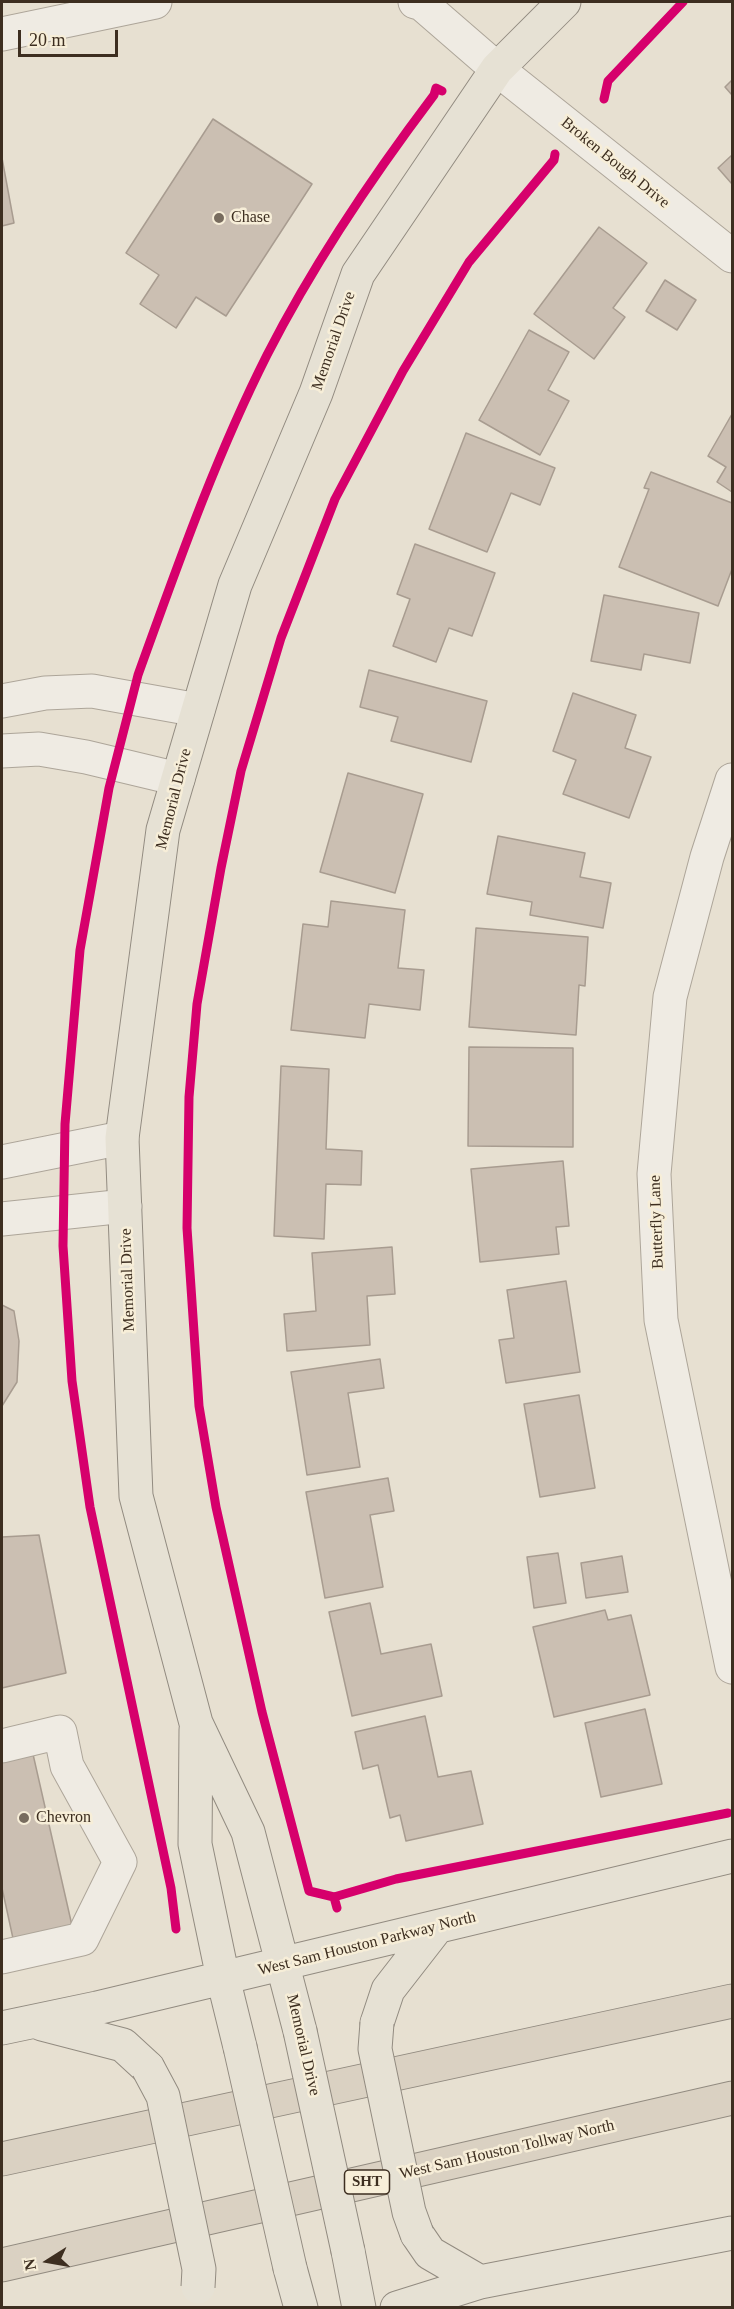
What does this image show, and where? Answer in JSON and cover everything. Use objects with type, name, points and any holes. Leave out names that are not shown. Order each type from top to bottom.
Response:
[{"type":"highway","points":[[2,2158],[732,2001]]},
{"type":"highway","name":"West Sam Houston Tollway North","points":[[2,2265],[732,2098]]},
{"type":"main road","name":"Memorial Drive","points":[[359,2307],[300,2031],[248,1832],[196,1723],[136,1496],[123,1138],[163,830],[235,585],[316,393],[357,274],[497,69],[564,2]]},
{"type":"main road","name":"Memorial Drive","points":[[196,1723],[195,1844],[223,1978],[301,2307]]},
{"type":"main road","name":"West Sam Houston Parkway North","points":[[2,2028],[284,1964],[732,1856]]},
{"type":"main road","points":[[437,1927],[388,1990],[376,2023],[375,2049],[409,2212],[417,2234],[430,2253],[480,2282]]},
{"type":"main road","points":[[35,2022],[123,2045],[148,2068],[163,2096],[199,2269],[196,2297]]},
{"type":"main road","points":[[397,2307],[480,2282],[732,2233]]},
{"type":"street","points":[[2,34],[155,2]]},
{"type":"street","name":"Broken Bough Drive","points":[[415,2],[422,4],[497,69],[732,256]]},
{"type":"street","points":[[2,701],[45,693],[92,691],[198,710]]},
{"type":"street","points":[[2,750],[39,749],[86,757],[178,779]]},
{"type":"street","name":"Butterfly Lane","points":[[732,780],[707,857],[670,997],[654,1174],[661,1320],[732,1667]]},
{"type":"street","points":[[2,1162],[123,1138]]},
{"type":"street","points":[[2,1219],[125,1206]]},
{"type":"street","points":[[2,1746],[60,1732],[67,1766],[120,1862],[82,1939],[2,1958]]},
{"type":"building","points":[[732,80],[732,95],[725,87]]},
{"type":"building","name":"Chase","points":[[213,119],[312,184],[226,316],[196,297],[176,328],[140,304],[159,275],[126,253]]},
{"type":"building","points":[[732,155],[732,184],[718,168]]},
{"type":"building","points":[[2,158],[14,223],[2,226]]},
{"type":"building","points":[[599,227],[647,263],[613,308],[625,317],[594,359],[534,314]]},
{"type":"building","points":[[665,280],[696,300],[677,330],[646,311]]},
{"type":"building","points":[[529,330],[569,352],[548,390],[569,401],[540,455],[479,420]]},
{"type":"building","points":[[732,414],[732,492],[717,482],[726,467],[708,456]]},
{"type":"building","points":[[466,433],[555,468],[540,505],[511,493],[487,552],[429,529]]},
{"type":"building","points":[[651,472],[732,503],[732,569],[718,606],[619,567],[649,489],[644,488]]},
{"type":"building","points":[[415,544],[495,573],[472,636],[449,628],[436,662],[393,646],[410,599],[397,594]]},
{"type":"building","points":[[604,595],[699,613],[690,663],[644,654],[641,670],[591,661]]},
{"type":"building","points":[[369,670],[487,701],[471,762],[391,741],[398,717],[360,707]]},
{"type":"building","points":[[573,693],[636,715],[625,748],[651,757],[629,818],[563,794],[576,760],[553,751]]},
{"type":"building","points":[[348,773],[423,794],[395,893],[320,872]]},
{"type":"building","points":[[498,836],[585,853],[580,877],[611,883],[603,928],[530,915],[532,902],[487,894]]},
{"type":"building","points":[[331,901],[405,910],[398,968],[424,970],[420,1010],[369,1004],[365,1038],[291,1030],[303,924],[328,927]]},
{"type":"building","points":[[476,928],[588,937],[585,986],[579,985],[576,1035],[469,1027]]},
{"type":"building","points":[[469,1047],[573,1048],[573,1147],[468,1146]]},
{"type":"building","points":[[281,1066],[329,1069],[326,1149],[362,1151],[361,1185],[326,1184],[324,1239],[274,1236]]},
{"type":"building","points":[[563,1161],[569,1226],[556,1227],[559,1254],[480,1262],[471,1169]]},
{"type":"building","points":[[392,1247],[395,1294],[367,1296],[370,1345],[287,1351],[284,1314],[316,1311],[312,1253]]},
{"type":"building","points":[[566,1281],[580,1372],[506,1383],[499,1340],[514,1338],[507,1290]]},
{"type":"building","points":[[2,1305],[14,1311],[19,1341],[17,1382],[2,1406]]},
{"type":"building","points":[[380,1359],[384,1388],[348,1393],[360,1467],[307,1475],[291,1372]]},
{"type":"building","points":[[579,1395],[595,1488],[540,1497],[524,1404]]},
{"type":"building","points":[[388,1478],[394,1511],[370,1515],[383,1587],[325,1598],[306,1492]]},
{"type":"building","points":[[39,1535],[66,1673],[2,1688],[2,1537]]},
{"type":"building","points":[[558,1553],[566,1603],[534,1608],[527,1557]]},
{"type":"building","points":[[622,1556],[628,1592],[586,1598],[581,1563]]},
{"type":"building","points":[[370,1603],[381,1654],[431,1644],[442,1696],[352,1716],[329,1612]]},
{"type":"building","points":[[605,1610],[608,1620],[631,1615],[650,1695],[554,1717],[533,1627]]},
{"type":"building","points":[[645,1709],[662,1784],[601,1797],[585,1723]]},
{"type":"building","points":[[425,1716],[438,1777],[471,1771],[483,1824],[406,1841],[400,1815],[390,1818],[378,1765],[363,1769],[355,1732]]},
{"type":"building","name":"Chevron","points":[[30,1741],[73,1930],[14,1943],[2,1888],[2,1748]]},
{"type":"cycle path","points":[[604,99],[608,81],[683,2]]},
{"type":"cycle path","points":[[176,1929],[171,1888],[90,1507],[72,1381],[63,1246],[65,1124],[80,950],[109,788],[138,675],[182,553],[230,433],[267,355],[324,254],[388,157],[434,95],[436,88],[442,91]]},
{"type":"cycle path","points":[[337,1908],[334,1897],[309,1891],[262,1712],[216,1507],[199,1406],[187,1228],[189,1097],[197,1004],[241,771],[281,638],[335,499],[403,371],[469,262],[554,160],[555,154]]},
{"type":"cycle path","points":[[334,1897],[396,1879],[728,1813]]},
{"type":"place","name":"Chase","points":[[219,218]]},
{"type":"place","name":"Chevron","points":[[24,1818]]}]
